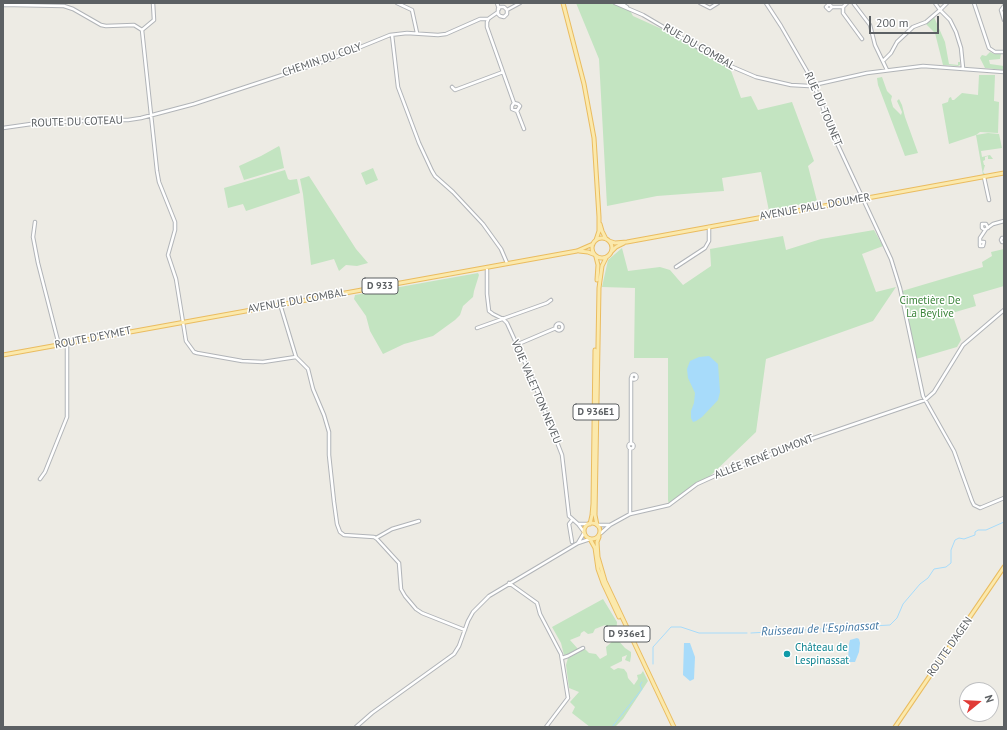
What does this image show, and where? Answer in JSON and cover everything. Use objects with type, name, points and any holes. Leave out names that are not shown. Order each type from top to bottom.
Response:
[{"type":"main road","points":[[564,4],[592,122],[595,144],[599,231],[592,249],[595,256],[601,259],[606,258],[616,247],[627,242]]},
{"type":"main road","name":"AVENUE PAUL DOUMER","points":[[627,242],[1004,173]]},
{"type":"main road","points":[[599,217],[602,231],[612,245],[612,251]]},
{"type":"main road","points":[[596,240],[599,238],[615,243],[627,242]]},
{"type":"main road","name":"D 933","points":[[578,251],[593,244]]},
{"type":"main road","name":"AVENUE DU COMBAL","points":[[183,322],[578,251]]},
{"type":"main road","name":"D 933","points":[[578,251],[588,252],[595,256]]},
{"type":"main road","name":"D 936E1","points":[[594,434],[598,264],[595,256]]},
{"type":"main road","name":"D 936E1","points":[[597,525],[595,515],[598,288],[602,266],[606,258]]},
{"type":"main road","name":"ROUTE D'EYMET","points":[[3,355],[183,322]]},
{"type":"main road","name":"D 936e1","points":[[589,524],[593,504],[594,434]]},
{"type":"main road","points":[[589,524],[597,525],[600,528],[598,537],[595,539],[590,539],[586,537],[584,532],[585,528],[589,524]]},
{"type":"main road","name":"D 936e1","points":[[598,537],[598,557],[605,581],[673,727]]},
{"type":"main road","name":"D 936e1","points":[[590,539],[595,548],[598,569],[603,583],[673,727]]},
{"type":"main road","name":"ROUTE D'AGEN","points":[[895,727],[1003,570]]},
{"type":"street","points":[[142,30],[154,20],[153,3]]},
{"type":"street","points":[[397,3],[412,10],[418,33]]},
{"type":"street","points":[[498,3],[508,10]]},
{"type":"street","points":[[498,3],[500,16]]},
{"type":"street","points":[[493,16],[506,16],[508,10],[520,3]]},
{"type":"street","name":"RUE DU COMBAL","points":[[615,3],[633,10]]},
{"type":"street","name":"RUE DU COMBAL","points":[[620,3],[674,32],[712,56],[740,70],[762,78],[791,85],[814,85],[855,75],[923,66],[1004,72]]},
{"type":"street","points":[[700,3],[710,8],[718,3]]},
{"type":"street","name":"RUE DU TOUNET","points":[[766,3],[802,60],[814,85],[836,141],[892,260],[924,400],[954,451],[972,501],[974,505],[980,508],[1004,498]]},
{"type":"street","points":[[828,4],[832,7],[843,7],[847,3]]},
{"type":"street","points":[[935,3],[950,20],[956,32],[961,48],[963,68]]},
{"type":"street","points":[[883,61],[891,53],[897,42],[913,27],[926,22],[947,3]]},
{"type":"street","points":[[974,3],[989,48],[995,52],[1004,52]]},
{"type":"street","points":[[854,4],[870,25],[875,45],[887,70]]},
{"type":"street","points":[[3,5],[64,6],[73,9],[101,25],[134,25],[142,30]]},
{"type":"street","points":[[1004,6],[1001,10],[1004,20]]},
{"type":"street","name":"CHEMIN DU COLY","points":[[151,115],[194,104],[331,59],[392,35],[402,33],[418,33],[438,35],[480,19],[488,19],[502,7]]},
{"type":"street","points":[[843,7],[844,15],[862,39]]},
{"type":"street","points":[[488,19],[488,27],[514,103],[512,108],[514,111],[517,111],[524,130]]},
{"type":"street","points":[[142,30],[158,177],[174,219],[175,230],[168,256],[175,274],[186,341],[194,352],[242,361],[263,362],[296,357]]},
{"type":"street","points":[[392,35],[398,87],[430,168],[435,176],[453,192],[487,230],[501,249],[507,263]]},
{"type":"street","points":[[452,87],[455,90],[503,72]]},
{"type":"street","points":[[514,103],[520,106],[519,110],[517,111]]},
{"type":"street","name":"ROUTE DU COTEAU","points":[[3,128],[38,123],[130,120],[151,115]]},
{"type":"street","points":[[984,177],[989,200]]},
{"type":"street","points":[[980,242],[980,238],[985,230],[993,224],[1004,221]]},
{"type":"street","points":[[35,222],[32,237],[59,344]]},
{"type":"street","points":[[985,230],[982,228],[982,224],[986,224],[988,228]]},
{"type":"street","points":[[676,267],[705,248],[709,241],[709,227]]},
{"type":"street","points":[[1004,238],[1001,240],[1004,242]]},
{"type":"street","name":"VOIE VALETTON NEVEU","points":[[487,271],[488,307],[493,314],[506,323],[533,380],[562,455],[568,511],[572,520],[569,524],[572,542]]},
{"type":"street","points":[[477,328],[551,300]]},
{"type":"street","points":[[280,304],[296,357],[308,368],[313,389],[324,415],[329,432],[329,454],[334,502],[339,528],[344,535],[376,538],[392,529],[419,521]]},
{"type":"street","points":[[924,400],[934,392],[963,345],[1004,310]]},
{"type":"street","points":[[516,345],[556,328]]},
{"type":"street","points":[[40,479],[45,472],[67,418],[67,343]]},
{"type":"street","points":[[630,514],[630,448],[633,448],[634,446],[631,444],[631,378]]},
{"type":"street","name":"ALLÉE RENÉ DUMONT","points":[[600,533],[610,525],[630,514],[669,505],[697,484],[726,471],[808,440],[924,400]]},
{"type":"street","points":[[572,520],[578,524],[584,532],[578,543]]},
{"type":"street","points":[[578,524],[589,524]]},
{"type":"street","name":"ALLÉE RENÉ DUMONT","points":[[597,525],[610,525]]},
{"type":"street","points":[[376,538],[399,563],[401,589],[416,610],[465,630]]},
{"type":"street","points":[[356,727],[372,713],[454,654],[459,646],[473,612],[489,596],[578,543],[590,539]]},
{"type":"street","points":[[510,583],[536,603],[562,658],[568,698],[546,727]]},
{"type":"street","points":[[562,658],[583,648]]},
{"type":"green space","points":[[576,3],[626,3],[633,16],[664,30],[730,68],[741,98],[751,96],[758,110],[792,102],[814,161],[808,166],[817,201],[769,211],[761,172],[722,178],[724,191],[657,196],[607,206],[599,59]]},
{"type":"green space","points":[[934,17],[945,42],[949,64],[958,65],[958,62],[960,62],[960,65],[958,66],[943,65],[935,33],[926,24]]},
{"type":"green space","points":[[990,52],[994,54],[1001,54],[1000,59],[989,60],[990,64],[1004,66],[1004,70],[985,68],[980,58],[982,55],[986,56]]},
{"type":"green space","points":[[979,75],[995,75],[994,101],[999,102],[998,133],[980,132],[976,135],[949,144],[942,104],[948,102],[949,98],[951,97],[952,100],[954,100],[962,93],[978,95]]},
{"type":"green space","points":[[882,77],[887,91],[892,96],[891,100],[893,107],[901,115],[902,112],[897,101],[899,99],[902,105],[918,153],[905,156],[878,85],[877,78]]},
{"type":"green space","points":[[988,133],[999,134],[1002,148],[981,151],[982,157],[990,155],[993,159],[988,159],[988,156],[985,157],[985,160],[983,161],[985,165],[983,172],[985,174],[983,175],[976,135]]},
{"type":"green space","points":[[279,146],[284,168],[244,180],[239,166]]},
{"type":"green space","points":[[373,168],[378,180],[366,185],[361,173]]},
{"type":"green space","points":[[285,170],[288,179],[297,179],[300,193],[246,211],[243,204],[228,208],[224,188]]},
{"type":"green space","points":[[309,176],[356,249],[368,263],[357,266],[346,265],[339,271],[334,259],[311,265],[300,179]]},
{"type":"green space","points":[[874,230],[883,246],[862,254],[876,292],[896,287],[873,321],[766,359],[756,432],[707,479],[669,505],[668,358],[634,358],[635,288],[602,287],[608,260],[622,248],[628,271],[660,267],[670,270],[683,285],[711,266],[710,249],[783,236],[786,250],[821,239]]},
{"type":"green space","name":"Cimetière De La Beylive","points":[[1004,249],[1004,286],[973,295],[976,306],[952,313],[961,340],[957,347],[916,359],[902,291],[983,267],[982,262],[992,256],[991,252]]},
{"type":"green space","points":[[478,273],[479,275],[473,297],[463,306],[460,315],[455,320],[433,336],[404,344],[383,354],[370,331],[366,316],[354,299],[355,295]]},
{"type":"green space","points":[[603,599],[617,622],[617,639],[631,652],[630,662],[625,660],[627,655],[622,657],[622,661],[610,667],[614,670],[618,668],[624,669],[628,678],[634,685],[638,679],[637,675],[641,674],[643,671],[648,681],[623,719],[615,727],[590,727],[572,713],[575,707],[570,702],[579,692],[569,688],[566,665],[568,658],[585,649],[589,653],[596,654],[600,659],[607,655],[606,647],[615,639],[605,625],[595,629],[593,633],[588,634],[584,631],[580,636],[570,640],[578,649],[564,655],[561,643],[552,627]]},
{"type":"water","points":[[709,356],[718,364],[720,392],[718,400],[702,417],[693,422],[691,418],[691,411],[695,393],[688,378],[687,369],[690,361],[699,357]]},
{"type":"water","points":[[857,638],[859,639],[860,643],[859,652],[855,662],[849,662],[850,640]]},
{"type":"water","points":[[684,643],[690,643],[695,657],[694,679],[690,681],[683,675]]},
{"type":"waterway","name":"Ruisseau de l'Espinassat","points":[[751,633],[890,625],[897,618],[903,604],[920,584],[928,578],[934,569],[946,567],[951,563],[951,550],[955,540],[959,538],[964,539],[975,535],[975,532],[978,530],[986,530],[1004,522]]},
{"type":"waterway","name":"Ruisseau de l'Espinassat","points":[[653,664],[653,647],[671,627],[681,627],[699,633],[747,633]]},
{"type":"waterway","name":"Ruisseau de l'Espinassat","points":[[612,727],[642,689],[640,685],[642,682]]},
{"type":"place","name":"Château de Lespinassat","points":[[787,654]]}]
